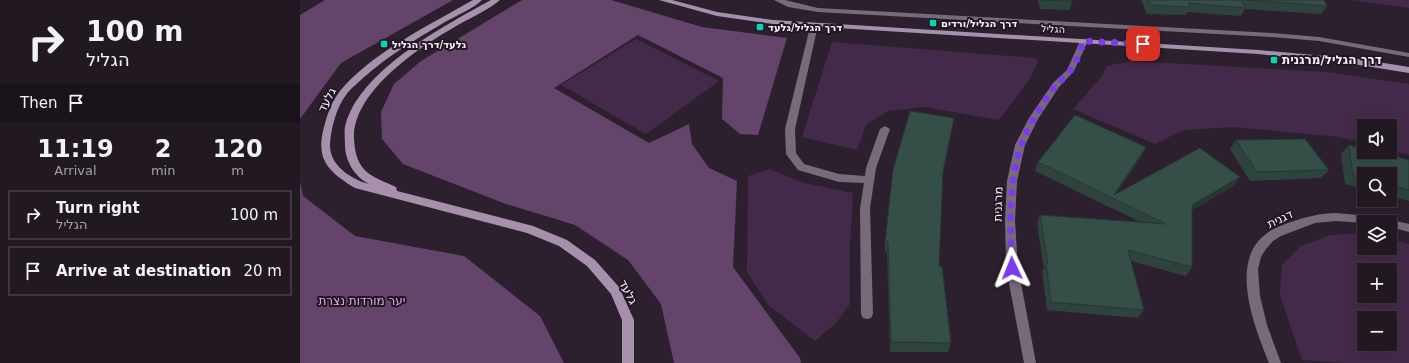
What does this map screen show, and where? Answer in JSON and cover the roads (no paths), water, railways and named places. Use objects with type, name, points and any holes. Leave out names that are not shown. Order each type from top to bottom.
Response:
[{"type":"street","name":"גלעד","points":[[478,0],[411,39],[364,72],[343,94],[333,113],[327,130],[324,148],[329,161],[340,175],[359,185],[530,229],[563,243],[591,262],[615,291],[628,320],[628,363]]},
{"type":"street","name":"גלעד","points":[[412,199],[364,176],[352,157],[347,142],[348,127],[357,108],[369,90],[399,60],[419,46],[496,0]]},
{"type":"street","name":"הגליל","points":[[663,0],[717,14],[814,25],[1302,56],[1409,70]]},
{"type":"street","name":"הגליל","points":[[686,0],[743,18]]},
{"type":"street","points":[[778,0],[791,5],[818,10],[1319,39],[1409,54]]},
{"type":"street","points":[[814,25],[790,129],[791,154],[801,167],[839,178],[869,180]]},
{"type":"street","name":"מרגנית","points":[[1030,363],[1012,268],[1010,221],[1012,181],[1020,145],[1034,118],[1056,85],[1070,71],[1084,41]]},
{"type":"street","points":[[867,314],[865,208],[871,168],[885,129]]},
{"type":"street","name":"דגנית","points":[[1275,363],[1259,318],[1252,284],[1255,256],[1271,236],[1297,224],[1327,217],[1357,218]]},
{"type":"street","points":[[1397,225],[1409,228]]},
{"type":"place","name":"דרך הגליל/ורדים","points":[[933,23]]},
{"type":"place","name":"דרך הגליל/גלעד","points":[[760,27]]},
{"type":"place","name":"גלעד/דרך הגליל","points":[[384,44]]},
{"type":"place","name":"דרך הגליל/מרגנית","points":[[1274,60]]},
{"type":"park label","name":"יער מורדות נצרת","points":[[362,301]]}]
